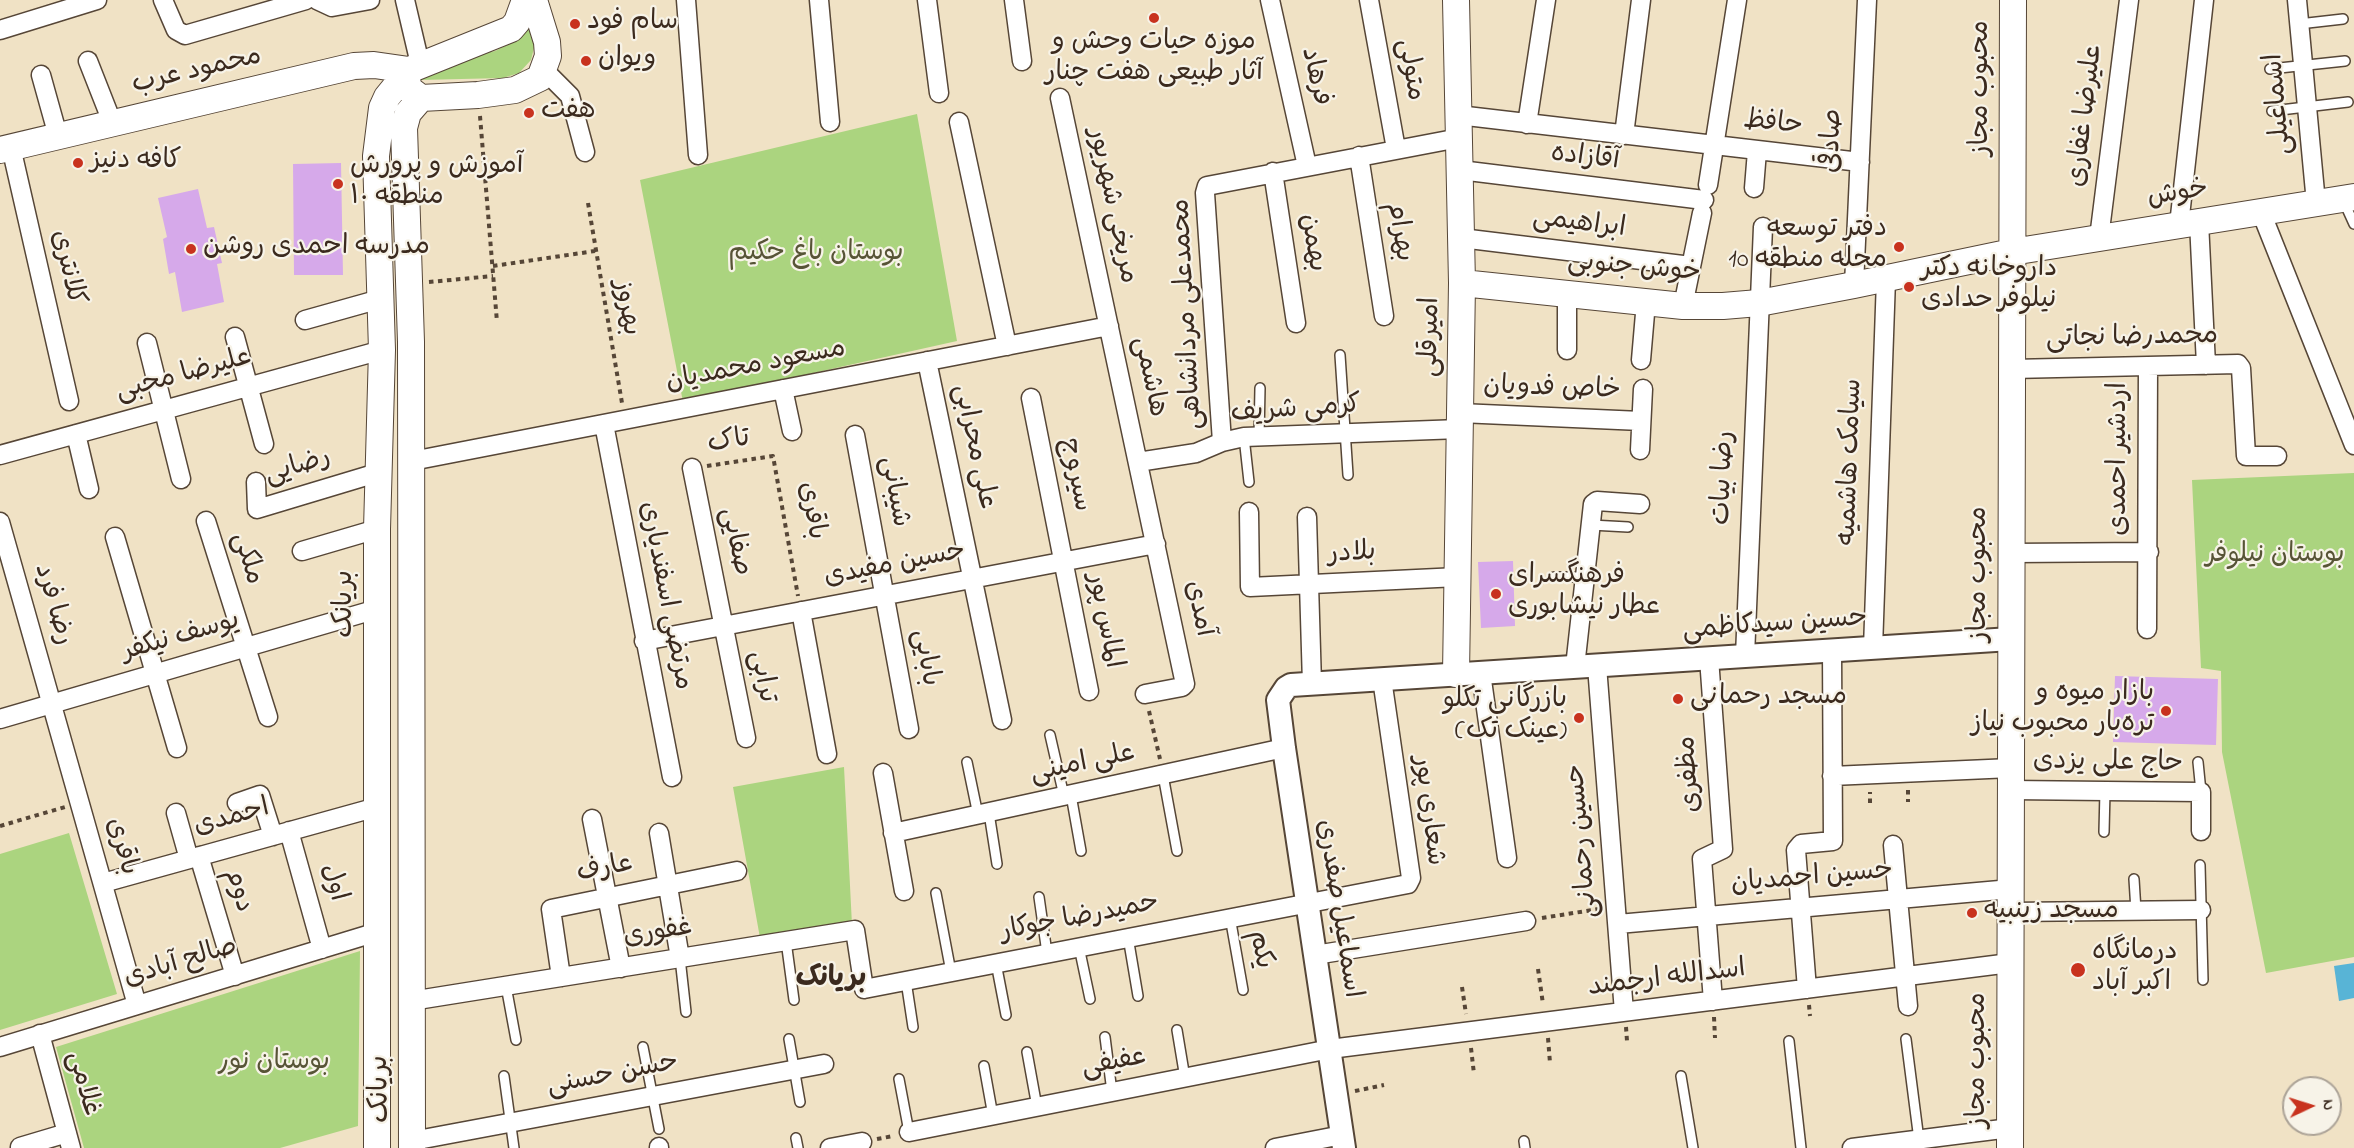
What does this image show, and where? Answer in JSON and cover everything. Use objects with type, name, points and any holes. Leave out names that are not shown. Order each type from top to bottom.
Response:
[{"type":"main road","points":[[525,0],[518,22],[511,29],[415,67],[407,80],[409,89],[421,98],[515,90],[532,84],[545,71],[548,56],[547,42],[534,0]]},
{"type":"main road","name":"امیرقلی","points":[[1456,0],[1462,283],[1458,577],[1469,674]]},
{"type":"main road","name":"محبوب مجاز","points":[[2010,1138],[2013,0]]},
{"type":"main road","name":"محمود عرب","points":[[5,149],[354,66],[415,67]]},
{"type":"main road","name":"بریانک","points":[[377,1148],[377,529],[382,350],[376,156],[378,125],[387,97],[415,67]]},
{"type":"main road","name":"بریانک","points":[[412,1144],[411,284],[404,128],[408,113],[421,98]]},
{"type":"main road","name":"خوش","points":[[2012,252],[2348,198]]},
{"type":"main road","name":"خوش جنوبی","points":[[1462,283],[1683,306],[1723,306],[1759,303],[2012,252]]},
{"type":"main road","points":[[377,609],[412,609]]},
{"type":"street","points":[[0,30],[47,7],[97,0]]},
{"type":"street","points":[[163,0],[176,30],[189,35],[306,0]]},
{"type":"street","points":[[317,0],[332,7],[369,0]]},
{"type":"street","points":[[405,0],[415,67]]},
{"type":"street","points":[[686,0],[698,155]]},
{"type":"street","points":[[819,0],[830,122]]},
{"type":"street","points":[[927,0],[939,93]]},
{"type":"street","points":[[1014,0],[1022,61]]},
{"type":"street","name":"فرهاد","points":[[1270,0],[1307,166]]},
{"type":"street","name":"متولی","points":[[1369,0],[1396,149]]},
{"type":"street","points":[[1527,124],[1546,0]]},
{"type":"street","points":[[1624,135],[1641,0]]},
{"type":"street","points":[[1683,306],[1716,146],[1737,0]]},
{"type":"street","name":"صادقی","points":[[1854,285],[1866,0]]},
{"type":"street","name":"علیرضا غفاری","points":[[2099,238],[2129,0]]},
{"type":"street","points":[[2204,0],[2189,223],[2206,365]]},
{"type":"street","name":"اسماعیلی","points":[[2297,0],[2316,203]]},
{"type":"street","points":[[88,61],[112,122]]},
{"type":"street","points":[[545,71],[570,96],[585,152]]},
{"type":"street","points":[[41,75],[58,136]]},
{"type":"street","name":"مریخی شهریور","points":[[1060,98],[1110,326]]},
{"type":"street","points":[[959,122],[1007,346]]},
{"type":"street","points":[[1458,127],[1527,124],[1716,146]]},
{"type":"street","name":"محمدعلی مردانشاهی","points":[[1222,442],[1205,193],[1207,186],[1396,149],[1458,127]]},
{"type":"street","name":"حافظ","points":[[1716,146],[1860,162]]},
{"type":"street","name":"کلانتری","points":[[5,149],[69,401]]},
{"type":"street","points":[[1754,188],[1758,150]]},
{"type":"street","name":"بهرام","points":[[1359,156],[1384,316]]},
{"type":"street","name":"آقازاده","points":[[1460,170],[1705,200]]},
{"type":"street","name":"بهمن","points":[[1273,172],[1296,323]]},
{"type":"street","points":[[2261,212],[2354,445]]},
{"type":"street","name":"رضا بیات","points":[[1745,656],[1763,227]]},
{"type":"street","name":"ابراهیمی","points":[[1461,238],[1691,266]]},
{"type":"street","name":"سیامک هاشمیه","points":[[1873,648],[1886,279]]},
{"type":"street","points":[[1567,294],[1567,350]]},
{"type":"street","points":[[305,320],[380,299]]},
{"type":"street","points":[[1641,360],[1646,302]]},
{"type":"street","name":"مسعود محمدیان","points":[[412,462],[1110,326]]},
{"type":"street","name":"هاشمی","points":[[1110,326],[1156,544]]},
{"type":"street","points":[[235,337],[264,444]]},
{"type":"street","points":[[147,342],[181,479]]},
{"type":"street","name":"علیرضا محبی","points":[[0,455],[382,350]]},
{"type":"street","name":"علی محرابی","points":[[927,361],[1002,720]]},
{"type":"street","name":"محمدرضا نجاتی","points":[[2012,369],[2238,364],[2246,456],[2277,456]]},
{"type":"street","name":"اردشیر احمدی","points":[[2147,629],[2148,366]]},
{"type":"street","points":[[783,389],[792,431]]},
{"type":"street","points":[[1640,450],[1643,389]]},
{"type":"street","name":"سیروج","points":[[1031,398],[1063,562]]},
{"type":"street","name":"کرمی شریف","points":[[1138,462],[1196,453],[1222,442],[1252,437],[1346,433],[1460,421]]},
{"type":"street","name":"خاص فدویان","points":[[1460,421],[1641,421]]},
{"type":"street","name":"مرتضی اسفندیاری","points":[[604,424],[672,777]]},
{"type":"street","points":[[76,434],[89,489]]},
{"type":"street","name":"شیبانی","points":[[855,435],[885,595]]},
{"type":"street","name":"صفایی","points":[[692,468],[724,626]]},
{"type":"street","name":"رضایی","points":[[256,482],[257,509],[380,472]]},
{"type":"street","name":"حسین رحمانی","points":[[1624,1012],[1617,915],[1586,666],[1586,577],[1593,504],[1596,501],[1640,504]]},
{"type":"street","name":"بلادر","points":[[1249,512],[1250,587],[1458,577]]},
{"type":"street","points":[[1302,684],[1309,584],[1307,517]]},
{"type":"street","name":"ملکی","points":[[206,521],[244,648],[268,717]]},
{"type":"street","name":"رضا فرد","points":[[0,522],[52,704]]},
{"type":"street","points":[[302,551],[377,529]]},
{"type":"street","points":[[115,537],[153,674],[177,748]]},
{"type":"street","name":"حسین مفیدی","points":[[644,641],[1156,544]]},
{"type":"street","name":"آمدی","points":[[1145,694],[1182,687],[1185,684],[1156,544]]},
{"type":"street","name":"اردشیر احمدی","points":[[2012,553],[2149,552]]},
{"type":"street","name":"الماس پور","points":[[1063,562],[1089,691]]},
{"type":"street","name":"بابایی","points":[[885,595],[909,729]]},
{"type":"street","name":"یوسف نیکفر","points":[[0,719],[377,609]]},
{"type":"street","points":[[801,611],[827,754]]},
{"type":"street","name":"ترابی","points":[[724,626],[746,738]]},
{"type":"street","name":"حسین سیدکاظمی","points":[[1302,684],[2011,639]]},
{"type":"street","points":[[1807,989],[1796,850],[1801,844],[1833,841],[1832,651]]},
{"type":"street","name":"مظفری","points":[[1707,916],[1702,858],[1724,849],[1709,658]]},
{"type":"street","points":[[1469,674],[1507,858]]},
{"type":"street","name":"شعاری پور","points":[[1307,902],[1411,882],[1382,679]]},
{"type":"street","name":"اسماعیل صفدری","points":[[1302,684],[1281,692],[1278,700],[1343,1141]]},
{"type":"street","name":"باقری","points":[[52,704],[137,1005]]},
{"type":"street","name":"علی امینی","points":[[893,833],[1284,748]]},
{"type":"street","points":[[883,773],[904,891]]},
{"type":"street","name":"حاج علی یزدی","points":[[1832,776],[2011,779],[2105,791],[2201,792],[2201,831]]},
{"type":"street","name":"اول","points":[[237,803],[261,795],[281,834],[322,949]]},
{"type":"street","name":"احمدی","points":[[103,883],[376,807]]},
{"type":"street","name":"دوم","points":[[176,813],[235,976]]},
{"type":"street","points":[[592,819],[621,968]]},
{"type":"street","points":[[658,833],[681,958]]},
{"type":"street","points":[[1893,845],[1908,1006]]},
{"type":"street","name":"عارف","points":[[561,977],[551,909],[737,871]]},
{"type":"street","name":"حسین احمدیان","points":[[1617,915],[1707,916],[1898,899],[2011,901],[2136,911],[2201,910]]},
{"type":"street","name":"حمیدرضا جوکار","points":[[864,989],[1307,902]]},
{"type":"street","points":[[1707,916],[1713,1001]]},
{"type":"street","points":[[1315,955],[1526,921]]},
{"type":"street","name":"غفوری","points":[[411,1001],[855,930],[864,989]]},
{"type":"street","name":"صالح آبادی","points":[[0,1047],[377,933]]},
{"type":"street","name":"اسدالله ارجمند","points":[[1330,1049],[2010,963]]},
{"type":"street","name":"غلامی","points":[[40,1034],[69,1141]]},
{"type":"street","name":"عفیفی","points":[[909,1132],[1330,1049]]},
{"type":"street","name":"حسن حسنی","points":[[412,1144],[509,1122],[824,1064]]},
{"type":"street","points":[[1855,1148],[1919,1140],[2010,1138]]},
{"type":"street","points":[[19,1142],[69,1141]]},
{"type":"street","points":[[1275,1148],[1343,1141]]},
{"type":"street","points":[[830,1148],[862,1142]]},
{"type":"lane","points":[[2299,24],[2343,19]]},
{"type":"lane","points":[[2270,69],[2345,61]]},
{"type":"lane","points":[[2272,111],[2348,102]]},
{"type":"lane","points":[[2348,198],[2354,224]]},
{"type":"lane","points":[[1340,355],[1348,475]]},
{"type":"lane","points":[[1249,482],[1252,437],[1260,388]]},
{"type":"lane","points":[[1591,525],[1628,527]]},
{"type":"lane","points":[[1554,577],[1586,577]]},
{"type":"lane","points":[[1050,735],[1081,851]]},
{"type":"lane","points":[[967,762],[997,864]]},
{"type":"lane","points":[[2198,762],[2201,792]]},
{"type":"lane","points":[[1163,775],[1177,851]]},
{"type":"lane","points":[[2104,832],[2105,791]]},
{"type":"lane","points":[[2200,865],[2203,980]]},
{"type":"lane","points":[[2133,879],[2136,911]]},
{"type":"lane","points":[[936,893],[951,972]]},
{"type":"lane","points":[[1039,897],[1047,953]]},
{"type":"lane","name":"یکم","points":[[1230,917],[1243,990]]},
{"type":"lane","points":[[1128,937],[1138,996]]},
{"type":"lane","points":[[786,941],[794,1000]]},
{"type":"lane","points":[[1079,947],[1090,999]]},
{"type":"lane","points":[[681,958],[686,1012]]},
{"type":"lane","points":[[996,963],[1005,1015]]},
{"type":"lane","points":[[906,981],[914,1027]]},
{"type":"lane","points":[[506,986],[516,1040]]},
{"type":"lane","points":[[1177,1030],[1185,1078]]},
{"type":"lane","points":[[1105,1036],[1112,1092]]},
{"type":"lane","points":[[789,1039],[800,1102]]},
{"type":"lane","points":[[1906,1039],[1919,1140]]},
{"type":"lane","points":[[1789,1041],[1801,1148]]},
{"type":"lane","points":[[643,1047],[659,1141]]},
{"type":"lane","points":[[1027,1052],[1037,1107]]},
{"type":"lane","points":[[984,1066],[993,1116]]},
{"type":"lane","points":[[1681,1076],[1693,1148]]},
{"type":"lane","points":[[504,1077],[514,1148]]},
{"type":"lane","points":[[899,1079],[909,1132]]},
{"type":"path","points":[[478,94],[497,322]]},
{"type":"path","name":"بهروز","points":[[588,203],[625,420]]},
{"type":"path","points":[[493,266],[595,251]]},
{"type":"path","points":[[411,284],[494,276]]},
{"type":"path","name":"تاک","points":[[692,468],[773,456]]},
{"type":"path","name":"باقری","points":[[773,456],[801,611]]},
{"type":"path","points":[[1145,694],[1163,775]]},
{"type":"path","points":[[0,826],[80,803]]},
{"type":"path","points":[[1526,921],[1617,915]]},
{"type":"path","points":[[1538,969],[1551,1063]]},
{"type":"path","points":[[1462,987],[1474,1074]]},
{"type":"path","points":[[1336,1094],[1384,1085]]},
{"type":"path","points":[[862,1142],[909,1132]]},
{"type":"green space","points":[[530,14],[535,44],[531,60],[519,73],[503,78],[420,80],[418,74],[461,58],[495,51],[511,43],[523,29]]},
{"type":"green space","name":"بوستان باغ حکیم","points":[[917,114],[957,341],[683,402],[640,180]]},
{"type":"green space","name":"بوستان نیلوفر","points":[[2354,473],[2354,957],[2266,973],[2222,752],[2221,671],[2201,668],[2192,480]]},
{"type":"green space","points":[[844,767],[852,925],[760,938],[733,787]]},
{"type":"green space","points":[[69,833],[117,994],[0,1030],[0,854]]},
{"type":"green space","name":"بوستان نور","points":[[360,951],[358,1126],[280,1148],[84,1148],[56,1047]]},
{"type":"water","points":[[2354,963],[2354,998],[2339,1001],[2334,966]]},
{"type":"building","points":[[341,163],[343,275],[294,275],[293,164]]},
{"type":"building","points":[[198,189],[207,228],[214,227],[222,263],[217,264],[224,302],[182,312],[175,272],[169,274],[163,239],[167,237],[158,198]]},
{"type":"building","name":"فرهنگسرای عطار نیشابوری","points":[[1513,561],[1515,626],[1481,628],[1478,562]]},
{"type":"building","name":"بازار میوه و تره‌بار محبوب نیاز","points":[[2115,676],[2218,679],[2216,745],[2113,742]]},
{"type":"place","name":"موزه حیات وحش و آثار طبیعی هفت چنار","points":[[1154,18]]},
{"type":"place","name":"سام فود","points":[[575,24]]},
{"type":"place","name":"ویوان","points":[[586,61]]},
{"type":"place","name":"هفت","points":[[529,113]]},
{"type":"place","name":"کافه دنیز","points":[[78,163]]},
{"type":"place","name":"آموزش و پرورش منطقه ۱۰","points":[[338,184]]},
{"type":"place","name":"دفتر توسعه محله منطقه 10","points":[[1899,247]]},
{"type":"place","name":"مدرسه احمدی روشن","points":[[191,249]]},
{"type":"place","name":"داروخانه دکتر نیلوفر حدادی","points":[[1909,287]]},
{"type":"place","name":"فرهنگسرای عطار نیشابوری","points":[[1496,594]]},
{"type":"place","name":"مسجد رحمانی","points":[[1678,699]]},
{"type":"place","name":"بازار میوه و تره‌بار محبوب نیاز","points":[[2166,711]]},
{"type":"place","name":"بازرگانی تکلو (عینک تک)","points":[[1579,718]]},
{"type":"place","name":"مسجد زینبیه","points":[[1972,913]]},
{"type":"place","name":"درمانگاه اکبر آباد","points":[[2078,970]]},
{"type":"district","name":"بریانک","points":[[831,980]]}]
